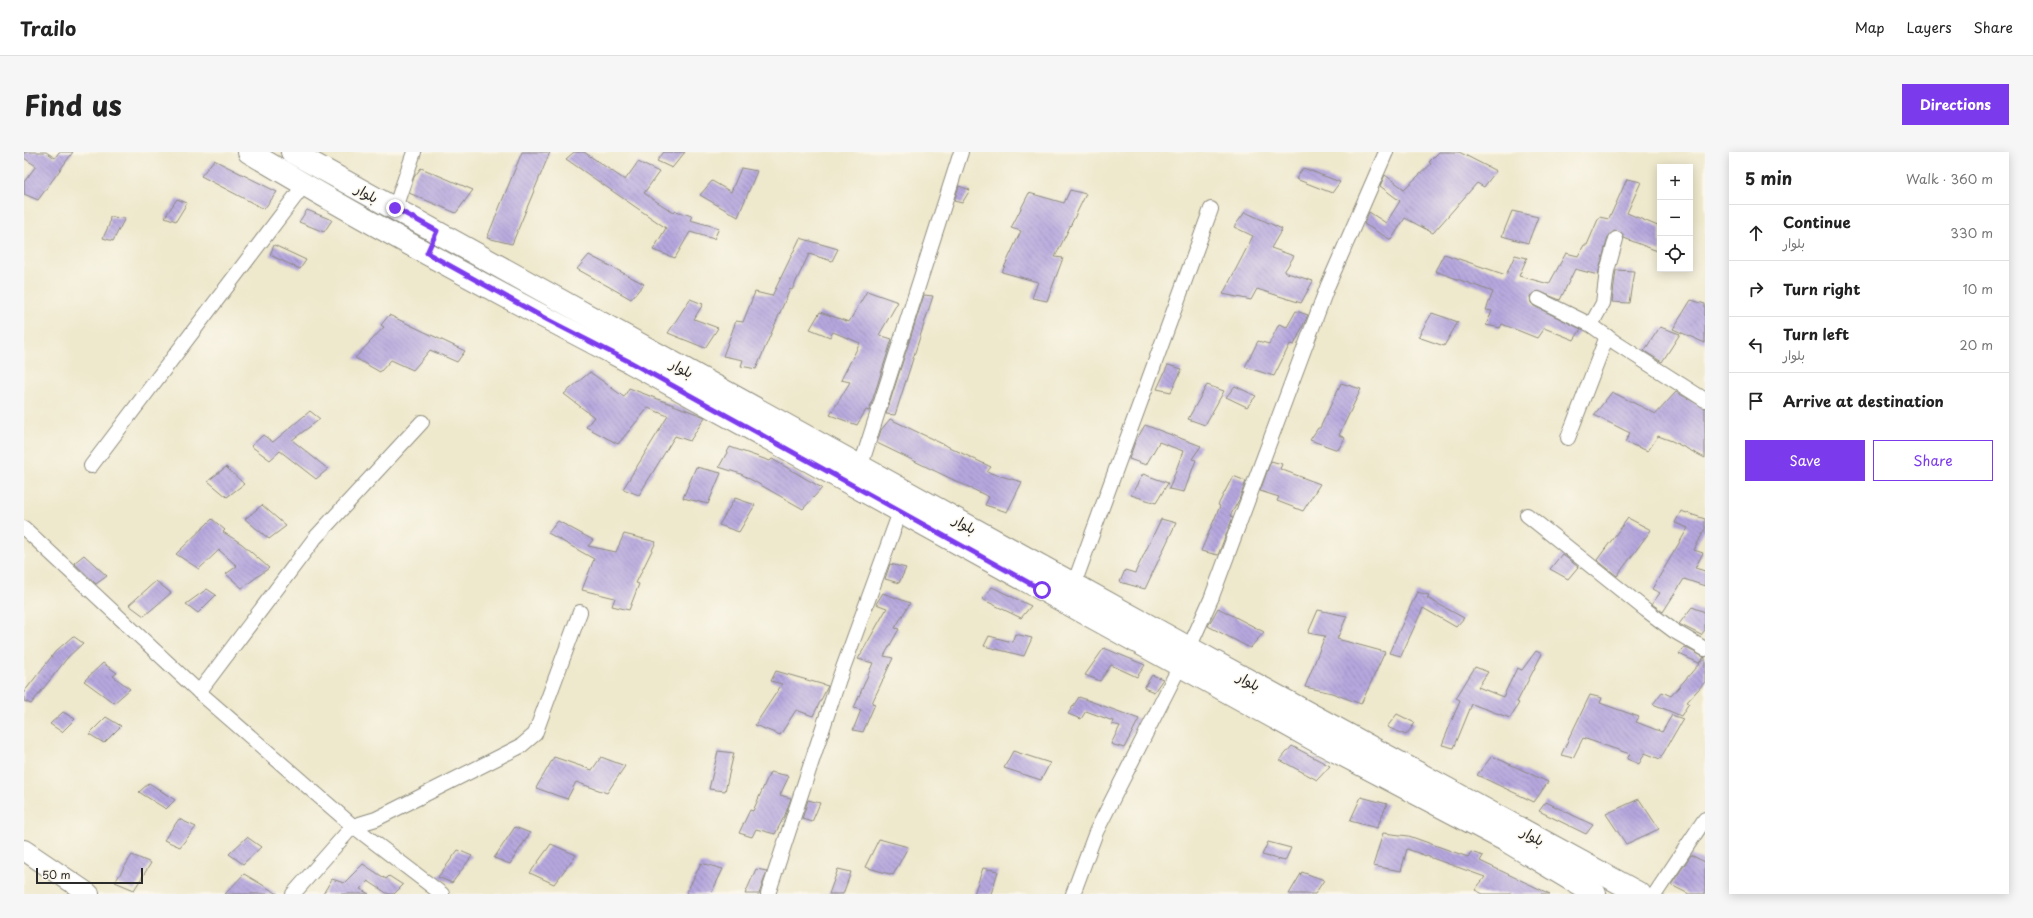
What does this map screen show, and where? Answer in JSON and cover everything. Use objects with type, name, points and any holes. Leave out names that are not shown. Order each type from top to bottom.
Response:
[{"type":"main road","name":"بلوار","points":[[248,152],[304,185],[427,253],[900,512],[1184,657]]},
{"type":"main road","name":"بلوار","points":[[292,152],[1074,584],[1315,741],[1640,894]]},
{"type":"main road","points":[[427,253],[437,231]]},
{"type":"main road","name":"بلوار","points":[[1508,832],[1595,894]]},
{"type":"street","points":[[395,208],[414,152]]},
{"type":"street","points":[[861,465],[961,152]]},
{"type":"street","points":[[1074,894],[1096,832],[1184,657],[1211,599],[1328,285],[1386,152]]},
{"type":"street","points":[[91,466],[304,185]]},
{"type":"street","points":[[1074,584],[1211,209]]},
{"type":"street","points":[[1591,325],[1603,303],[1607,271],[1616,239]]},
{"type":"street","points":[[1538,299],[1591,325],[1705,400]]},
{"type":"street","points":[[1568,438],[1606,336]]},
{"type":"street","points":[[199,692],[315,538],[422,422]]},
{"type":"street","points":[[768,894],[839,679],[900,512]]},
{"type":"street","points":[[1527,515],[1646,610],[1674,630],[1705,649]]},
{"type":"street","points":[[24,528],[199,692],[353,826],[442,894]]},
{"type":"street","points":[[293,894],[353,826],[376,818],[514,750],[535,734],[580,612]]},
{"type":"street","points":[[1655,894],[1705,819]]},
{"type":"street","points":[[24,850],[89,894]]},
{"type":"building","points":[[24,152],[46,152],[55,158],[59,152],[73,152],[38,200],[24,194],[24,182],[36,166],[24,158]]},
{"type":"building","points":[[522,152],[550,152],[512,244],[487,238]]},
{"type":"building","points":[[574,152],[584,152],[625,180],[638,162],[659,172],[644,193],[674,213],[676,211],[692,216],[690,220],[719,228],[714,239],[690,232],[675,258],[653,250],[666,228],[566,159]]},
{"type":"building","points":[[664,152],[685,152],[672,168],[657,161]]},
{"type":"building","points":[[1439,152],[1459,152],[1496,171],[1484,187],[1477,183],[1433,233],[1405,218],[1391,240],[1364,224],[1369,212],[1386,223],[1400,201],[1380,186],[1385,175],[1404,189],[1431,164],[1429,162]]},
{"type":"building","points":[[214,160],[277,192],[264,209],[201,176]]},
{"type":"building","points":[[421,168],[473,190],[456,213],[409,193],[414,177]]},
{"type":"building","points":[[741,168],[757,171],[738,217],[700,195],[712,181],[731,192]]},
{"type":"building","points":[[1303,168],[1340,182],[1332,193],[1296,179]]},
{"type":"building","points":[[1627,179],[1641,182],[1627,213],[1657,226],[1657,251],[1624,238],[1622,233],[1614,231],[1608,237],[1598,275],[1575,269],[1560,300],[1538,291],[1530,296],[1531,303],[1534,306],[1581,329],[1574,340],[1544,328],[1537,338],[1502,324],[1500,328],[1486,325],[1492,311],[1486,310],[1493,292],[1435,271],[1444,254],[1506,275],[1515,255],[1527,258],[1519,276],[1549,284],[1566,253],[1578,256],[1584,245],[1587,245],[1599,217],[1609,219]]},
{"type":"building","points":[[959,186],[970,190],[962,203],[954,201]]},
{"type":"building","points":[[1070,190],[1086,194],[1055,257],[1063,258],[1047,301],[1032,298],[1038,282],[1002,272],[1021,231],[1011,228],[1029,193],[1064,203]]},
{"type":"building","points":[[177,199],[187,203],[176,221],[165,217]]},
{"type":"building","points":[[307,210],[332,220],[324,232],[299,222]]},
{"type":"building","points":[[1512,211],[1538,217],[1528,243],[1502,236]]},
{"type":"building","points":[[1245,212],[1282,229],[1271,248],[1294,256],[1284,272],[1313,281],[1301,303],[1257,289],[1251,300],[1223,294],[1253,236],[1234,227]]},
{"type":"building","points":[[110,217],[125,218],[113,241],[103,238],[109,225]]},
{"type":"building","points":[[800,238],[838,249],[832,261],[809,254],[792,290],[790,289],[756,369],[741,366],[743,360],[723,356],[736,321],[743,322],[755,292],[772,296]]},
{"type":"building","points":[[274,245],[306,260],[300,269],[270,255]]},
{"type":"building","points":[[589,255],[644,284],[631,299],[577,269]]},
{"type":"building","points":[[1616,270],[1634,271],[1629,303],[1612,302]]},
{"type":"building","points":[[867,291],[898,302],[879,335],[892,339],[869,411],[866,410],[857,425],[830,415],[850,382],[841,380],[860,343],[833,332],[830,337],[810,329],[820,312],[849,322]]},
{"type":"building","points":[[924,295],[933,296],[895,415],[886,414]]},
{"type":"building","points":[[690,299],[703,304],[694,319],[718,328],[705,348],[668,333]]},
{"type":"building","points":[[1691,300],[1705,304],[1705,343],[1673,329]]},
{"type":"building","points":[[1296,311],[1308,315],[1294,345],[1290,344],[1274,376],[1245,367],[1258,341],[1269,344],[1279,324],[1287,327]]},
{"type":"building","points":[[1432,313],[1458,322],[1444,346],[1418,337]]},
{"type":"building","points":[[389,315],[465,351],[457,362],[430,350],[413,370],[391,360],[380,372],[355,358],[384,327],[381,325]]},
{"type":"building","points":[[1660,327],[1680,334],[1662,362],[1644,351]]},
{"type":"building","points":[[1168,365],[1182,369],[1171,392],[1157,389]]},
{"type":"building","points":[[590,372],[624,397],[629,388],[705,417],[690,441],[675,436],[639,495],[623,489],[668,416],[648,408],[618,444],[586,427],[594,417],[564,394]]},
{"type":"building","points":[[1341,383],[1361,389],[1339,435],[1345,438],[1338,450],[1310,440],[1318,428],[1320,428]]},
{"type":"building","points":[[1207,385],[1224,391],[1205,425],[1188,419]]},
{"type":"building","points":[[1235,386],[1256,396],[1247,407],[1226,397]]},
{"type":"building","points":[[1612,392],[1656,414],[1676,392],[1705,408],[1705,458],[1672,441],[1658,436],[1648,451],[1625,442],[1630,433],[1594,415]]},
{"type":"building","points":[[310,411],[320,419],[292,440],[328,469],[316,479],[280,451],[270,460],[251,446],[263,435],[273,442]]},
{"type":"building","points":[[890,419],[991,467],[987,472],[1022,482],[1007,512],[985,505],[989,497],[877,443],[881,430]]},
{"type":"building","points":[[1145,425],[1201,446],[1192,459],[1196,460],[1184,492],[1169,489],[1183,451],[1159,442],[1146,465],[1129,459],[1135,442]]},
{"type":"building","points":[[730,447],[770,461],[772,459],[822,488],[803,509],[741,474],[719,467]]},
{"type":"building","points":[[1271,461],[1282,464],[1280,469],[1320,484],[1303,511],[1277,501],[1279,497],[1260,491]]},
{"type":"building","points":[[226,467],[244,484],[227,497],[208,481]]},
{"type":"building","points":[[696,467],[721,473],[708,504],[683,498]]},
{"type":"building","points":[[1143,474],[1168,483],[1156,503],[1131,495]]},
{"type":"building","points":[[1233,476],[1246,481],[1239,500],[1230,516],[1233,517],[1218,555],[1201,551],[1220,506],[1218,505]]},
{"type":"building","points":[[735,498],[755,505],[739,532],[719,525]]},
{"type":"building","points":[[262,505],[286,526],[269,539],[245,519]]},
{"type":"building","points":[[1681,511],[1705,519],[1705,529],[1694,550],[1703,553],[1695,568],[1705,571],[1705,586],[1684,579],[1663,612],[1652,604],[1660,593],[1652,589],[1688,528],[1675,523]]},
{"type":"building","points":[[1628,518],[1651,530],[1617,576],[1597,560]]},
{"type":"building","points":[[212,519],[225,530],[223,532],[242,544],[269,568],[242,588],[226,574],[237,566],[219,550],[199,569],[176,554]]},
{"type":"building","points":[[1161,519],[1176,523],[1145,589],[1120,582],[1125,570],[1135,573]]},
{"type":"building","points":[[558,521],[593,540],[588,546],[616,552],[624,534],[656,542],[636,583],[639,584],[629,610],[612,606],[615,598],[582,590],[594,559],[548,533]]},
{"type":"building","points":[[1562,554],[1578,567],[1568,579],[1550,569]]},
{"type":"building","points":[[84,555],[107,576],[96,584],[74,563]]},
{"type":"building","points":[[890,564],[906,568],[899,583],[885,579]]},
{"type":"building","points":[[156,581],[171,593],[144,616],[129,605]]},
{"type":"building","points":[[992,587],[1031,606],[1021,618],[982,599]]},
{"type":"building","points":[[207,589],[216,595],[198,613],[186,604]]},
{"type":"building","points":[[1417,592],[1429,595],[1427,598],[1464,618],[1456,627],[1423,608],[1401,656],[1389,653]]},
{"type":"building","points":[[883,593],[910,603],[895,628],[899,629],[884,656],[893,658],[872,703],[875,704],[863,732],[853,730],[861,710],[854,708],[873,663],[858,659],[887,608],[876,604]]},
{"type":"building","points":[[1692,607],[1705,612],[1705,630],[1701,635],[1679,624]]},
{"type":"building","points":[[1218,608],[1264,632],[1250,648],[1208,626]]},
{"type":"building","points":[[1318,610],[1347,616],[1337,639],[1385,652],[1361,704],[1332,693],[1305,687],[1325,636],[1308,633]]},
{"type":"building","points":[[1015,634],[1032,638],[1024,656],[984,646],[989,636],[1012,642]]},
{"type":"building","points":[[73,636],[83,643],[68,657],[31,704],[24,701],[24,692],[56,651]]},
{"type":"building","points":[[1684,647],[1704,657],[1699,663],[1679,654]]},
{"type":"building","points":[[1104,648],[1145,665],[1137,677],[1111,665],[1100,681],[1085,675]]},
{"type":"building","points":[[1536,651],[1542,654],[1517,702],[1519,703],[1510,718],[1472,704],[1454,748],[1442,745],[1460,700],[1456,698],[1475,667],[1488,672],[1478,687],[1503,697],[1517,668],[1522,670]]},
{"type":"building","points":[[1705,657],[1705,682],[1687,702],[1689,703],[1681,716],[1653,704],[1662,692],[1671,696]]},
{"type":"building","points":[[103,663],[117,673],[113,676],[130,689],[114,703],[84,681]]},
{"type":"building","points":[[776,671],[828,686],[813,716],[796,710],[780,735],[755,725],[782,684],[771,681]]},
{"type":"building","points":[[1152,675],[1163,679],[1154,692],[1144,688]]},
{"type":"building","points":[[1590,695],[1602,698],[1600,703],[1639,717],[1636,722],[1662,732],[1672,715],[1683,719],[1660,759],[1645,753],[1639,764],[1627,759],[1630,754],[1583,738],[1573,758],[1561,755]]},
{"type":"building","points":[[1079,697],[1139,719],[1124,748],[1111,744],[1120,726],[1112,724],[1113,721],[1086,711],[1081,719],[1068,714]]},
{"type":"building","points":[[63,712],[75,719],[62,732],[50,724]]},
{"type":"building","points":[[1397,714],[1415,723],[1406,735],[1387,727]]},
{"type":"building","points":[[106,717],[121,726],[104,743],[89,734]]},
{"type":"building","points":[[1292,746],[1330,766],[1317,780],[1280,760]]},
{"type":"building","points":[[718,751],[734,753],[725,791],[709,789]]},
{"type":"building","points":[[1013,751],[1050,763],[1041,780],[1004,768]]},
{"type":"building","points":[[1492,756],[1548,782],[1534,802],[1477,775]]},
{"type":"building","points":[[554,757],[592,770],[601,757],[625,766],[607,793],[576,782],[567,799],[536,788]]},
{"type":"building","points":[[770,772],[789,776],[780,795],[791,798],[785,815],[775,834],[756,829],[752,837],[739,833],[750,810],[753,811]]},
{"type":"building","points":[[149,783],[175,800],[166,809],[139,792]]},
{"type":"building","points":[[1361,797],[1387,804],[1377,828],[1350,821]]},
{"type":"building","points":[[1639,799],[1659,829],[1626,844],[1606,814]]},
{"type":"building","points":[[808,800],[820,803],[812,822],[802,819]]},
{"type":"building","points":[[1546,802],[1593,825],[1586,834],[1539,811]]},
{"type":"building","points":[[179,819],[196,827],[180,847],[164,840]]},
{"type":"building","points":[[515,827],[530,833],[510,864],[494,858]]},
{"type":"building","points":[[1383,833],[1409,836],[1468,857],[1471,852],[1483,856],[1480,861],[1550,894],[1483,894],[1475,890],[1485,877],[1407,849],[1401,871],[1373,866]]},
{"type":"building","points":[[247,837],[261,847],[243,864],[229,854]]},
{"type":"building","points":[[879,839],[908,847],[893,875],[865,867]]},
{"type":"building","points":[[1268,842],[1291,848],[1285,861],[1262,855]]},
{"type":"building","points":[[551,844],[576,855],[554,884],[530,873]]},
{"type":"building","points":[[458,850],[472,856],[452,883],[438,877]]},
{"type":"building","points":[[132,855],[151,863],[134,890],[115,882]]},
{"type":"building","points":[[1691,855],[1705,862],[1705,894],[1689,894],[1671,885]]},
{"type":"building","points":[[701,863],[723,869],[711,894],[686,894]]},
{"type":"building","points":[[363,864],[386,879],[389,876],[403,885],[394,894],[388,894],[368,881],[360,889],[369,894],[323,894],[332,879],[344,883]]},
{"type":"building","points":[[983,868],[998,871],[991,894],[974,894]]},
{"type":"building","points":[[756,869],[767,871],[759,894],[745,894]]},
{"type":"building","points":[[838,869],[851,872],[843,894],[829,894]]},
{"type":"building","points":[[1302,872],[1324,880],[1315,894],[1289,894]]},
{"type":"building","points":[[244,874],[278,894],[225,894]]},
{"type":"route","points":[[395,208],[437,231],[427,253],[548,320],[630,362],[1042,590]]}]
